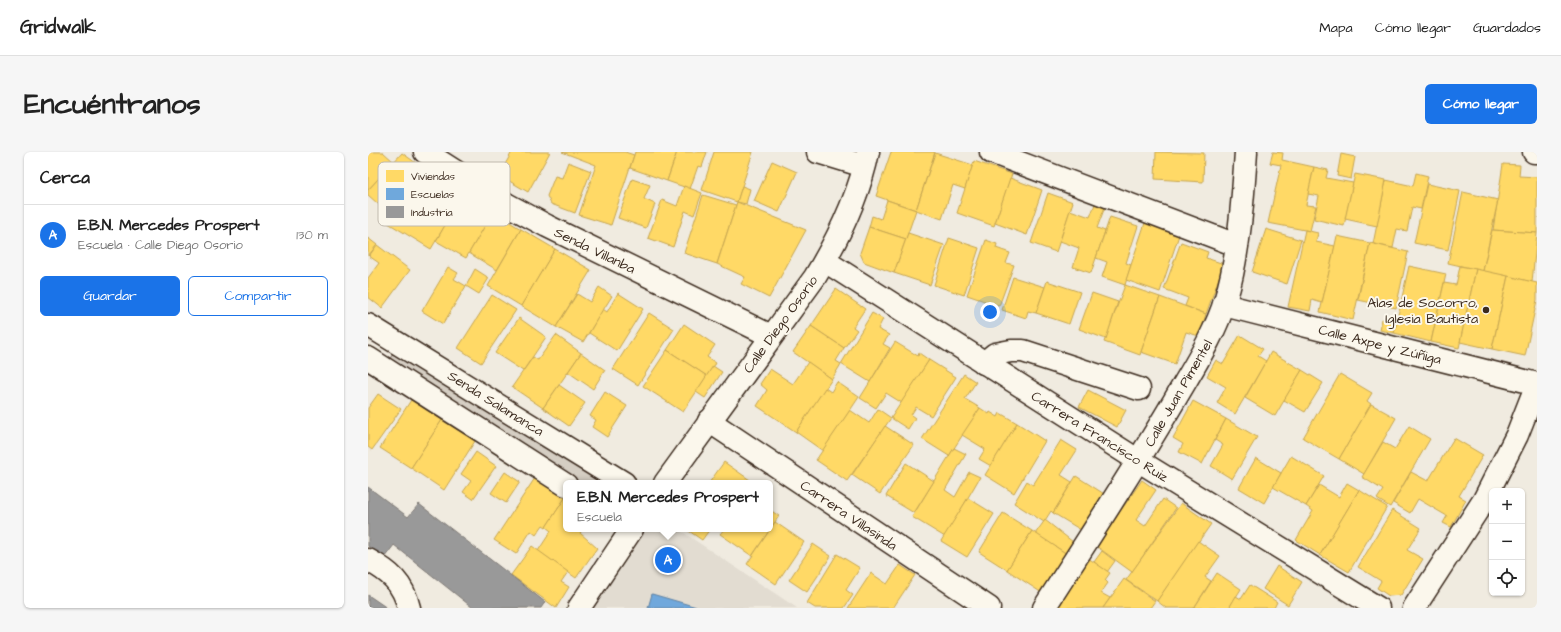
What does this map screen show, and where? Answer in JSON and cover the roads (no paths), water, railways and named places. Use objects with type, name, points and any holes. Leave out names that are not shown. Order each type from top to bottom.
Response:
[{"type":"street","name":"Senda Villanba","points":[[425,152],[441,162]]},
{"type":"street","points":[[818,152],[866,159]]},
{"type":"street","points":[[991,152],[1236,245]]},
{"type":"street","name":"Calle Juan Pimentel","points":[[1044,608],[1139,461],[1203,350],[1218,320],[1224,305],[1232,272],[1243,190],[1246,152]]},
{"type":"street","name":"Calle Diego Osorio","points":[[667,480],[825,262],[834,247],[843,225],[866,159]]},
{"type":"street","name":"Senda Villanba","points":[[510,206],[554,230],[771,336]]},
{"type":"street","name":"Carrera Francisco Ruiz","points":[[825,262],[1139,461],[1378,608]]},
{"type":"street","name":"Calle Axpe y Zúñiga","points":[[1224,305],[1537,384]]},
{"type":"street","name":"Senda Salamanca","points":[[368,324],[619,480]]},
{"type":"street","points":[[984,363],[994,354],[1022,351],[1139,389]]},
{"type":"street","points":[[368,358],[563,483]]},
{"type":"street","points":[[1414,608],[1484,500],[1514,441],[1537,384]]},
{"type":"street","name":"Carrera Villasinda","points":[[709,421],[989,608]]},
{"type":"street","points":[[578,608],[630,532]]},
{"type":"street","points":[[368,560],[381,567],[397,581],[406,595],[409,608]]},
{"type":"place","name":"Alas de Socorro, Iglesia Bautista","points":[[1486,310]]},
{"type":"place","name":"E.B.N. Mercedes Prospert","points":[[668,560]]}]
